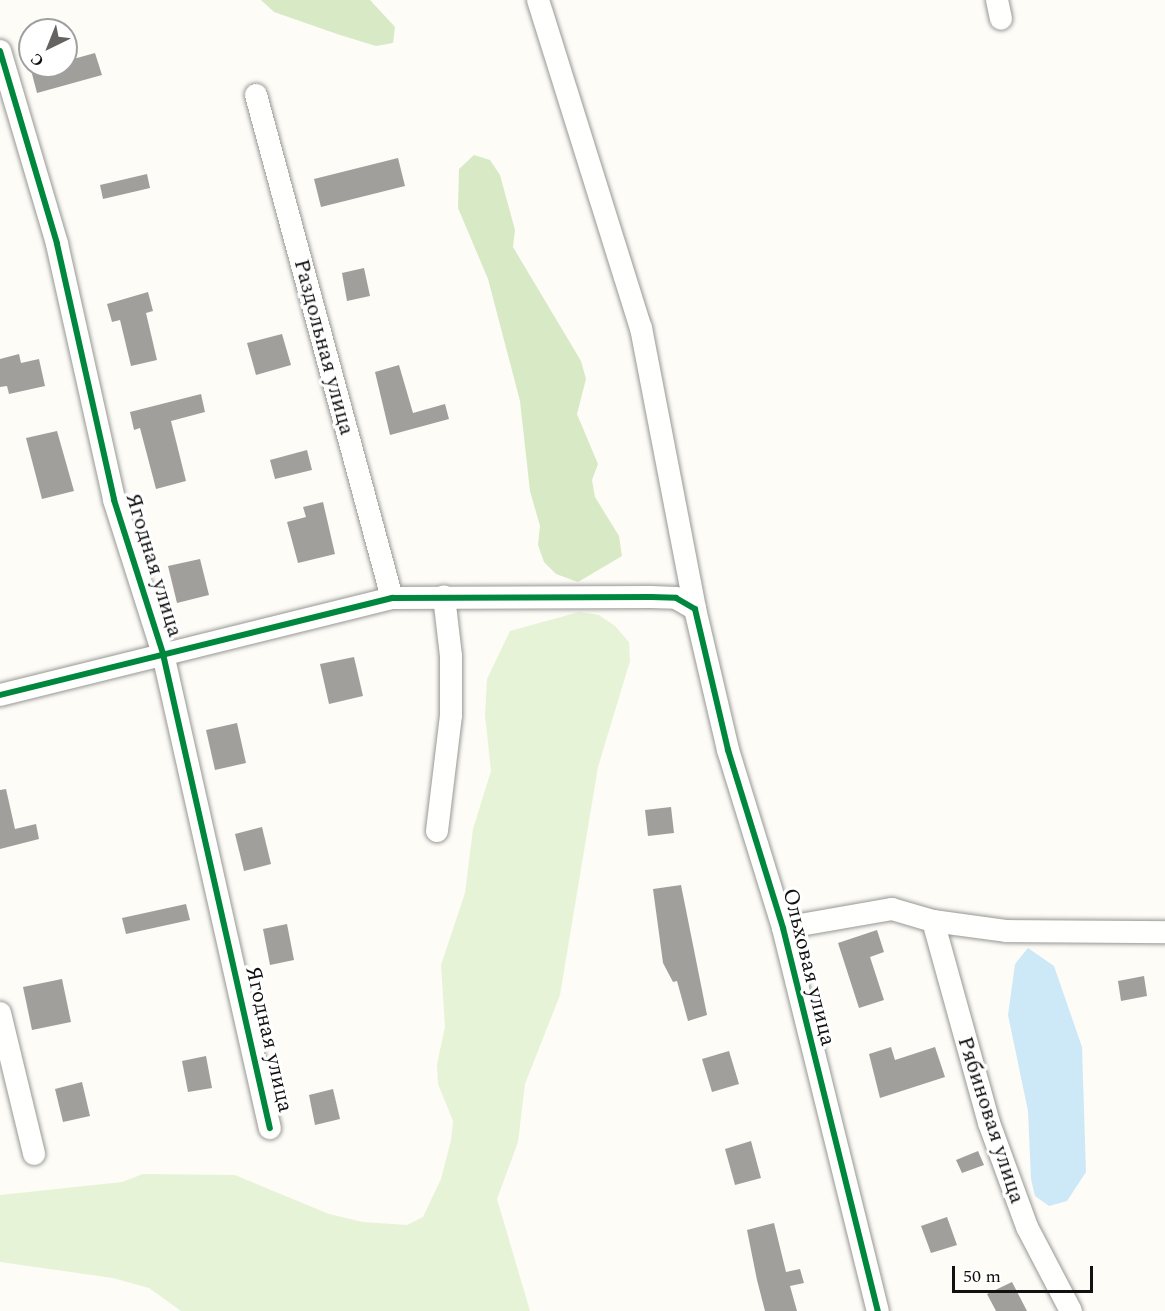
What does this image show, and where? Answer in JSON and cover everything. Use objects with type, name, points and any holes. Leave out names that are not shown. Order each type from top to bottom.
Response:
[{"type":"street","name":"Ольховая улица","points":[[538,0],[641,328],[694,609],[728,750],[783,928],[878,1311]]},
{"type":"street","name":"Ягодная улица","points":[[0,51],[57,244],[114,500],[163,654],[270,1128]]},
{"type":"street","name":"Раздольная улица","points":[[256,95],[392,598]]},
{"type":"street","points":[[437,831],[451,715],[451,656],[444,596]]},
{"type":"street","points":[[0,695],[392,598],[651,597],[676,598],[694,609]]},
{"type":"street","points":[[783,928],[892,909],[933,921],[1007,931],[1165,932]]},
{"type":"street","name":"Рябиновая улица","points":[[933,921],[989,1122],[1027,1227],[1071,1311]]},
{"type":"street","points":[[0,1013],[34,1155]]},
{"type":"green space","points":[[261,0],[370,0],[395,27],[393,43],[376,46],[340,35],[274,12]]},
{"type":"green space","points":[[474,155],[490,160],[500,175],[515,230],[513,247],[581,361],[586,379],[577,414],[598,464],[592,480],[595,497],[619,536],[622,556],[578,582],[556,574],[544,562],[538,545],[540,526],[530,491],[520,401],[488,279],[458,208],[459,169]]},
{"type":"green space","points":[[579,612],[599,615],[615,626],[629,642],[630,661],[598,767],[560,995],[525,1084],[518,1142],[497,1199],[530,1311],[181,1311],[149,1288],[113,1278],[0,1262],[0,1195],[122,1182],[143,1174],[235,1175],[329,1214],[363,1222],[407,1225],[423,1217],[441,1179],[451,1140],[453,1121],[438,1084],[437,1064],[445,1027],[441,965],[465,893],[473,829],[491,771],[485,715],[487,679],[510,631]]},
{"type":"water","points":[[1028,948],[1054,966],[1082,1047],[1086,1172],[1067,1201],[1049,1206],[1035,1196],[1031,1179],[1028,1111],[1008,1015],[1015,964]]},
{"type":"building","points":[[95,53],[102,75],[37,93],[33,78],[78,78],[78,58]]},
{"type":"building","points":[[398,158],[405,186],[321,207],[314,179]]},
{"type":"building","points":[[147,174],[150,188],[103,199],[100,185]]},
{"type":"building","points":[[364,268],[370,296],[347,301],[342,273]]},
{"type":"building","points":[[148,292],[153,311],[146,313],[157,360],[131,366],[120,320],[112,322],[107,304]]},
{"type":"building","points":[[282,334],[291,365],[256,375],[247,343]]},
{"type":"building","points":[[19,354],[21,363],[39,359],[45,386],[9,394],[7,386],[0,387],[0,359]]},
{"type":"building","points":[[399,365],[413,413],[445,404],[449,419],[390,435],[375,372]]},
{"type":"building","points":[[201,394],[205,412],[171,421],[186,481],[156,489],[140,428],[134,430],[130,412]]},
{"type":"building","points":[[57,431],[74,491],[42,499],[26,438]]},
{"type":"building","points":[[307,450],[312,470],[275,479],[270,460]]},
{"type":"building","points":[[323,502],[335,554],[298,563],[287,522],[306,517],[303,507]]},
{"type":"building","points":[[200,559],[209,595],[177,603],[168,566]]},
{"type":"building","points":[[354,657],[363,696],[329,704],[320,664]]},
{"type":"building","points":[[237,723],[246,763],[215,770],[206,730]]},
{"type":"building","points":[[6,789],[15,829],[36,824],[39,839],[0,849],[0,790]]},
{"type":"building","points":[[671,807],[674,833],[648,836],[645,810]]},
{"type":"building","points":[[262,827],[271,864],[244,871],[235,834]]},
{"type":"building","points":[[681,885],[707,1015],[688,1021],[677,981],[673,982],[663,963],[653,889]]},
{"type":"building","points":[[186,904],[190,920],[126,934],[122,918]]},
{"type":"building","points":[[287,924],[294,960],[270,965],[263,929]]},
{"type":"building","points":[[877,930],[884,952],[870,957],[884,1000],[859,1008],[838,943]]},
{"type":"building","points":[[1144,976],[1147,996],[1121,1001],[1118,981]]},
{"type":"building","points":[[62,979],[71,1022],[32,1030],[23,987]]},
{"type":"building","points":[[891,1047],[895,1060],[935,1047],[945,1077],[880,1098],[869,1054]]},
{"type":"building","points":[[729,1051],[739,1084],[712,1092],[702,1059]]},
{"type":"building","points":[[206,1056],[212,1088],[188,1092],[182,1061]]},
{"type":"building","points":[[82,1082],[90,1116],[63,1122],[55,1089]]},
{"type":"building","points":[[333,1089],[340,1119],[315,1125],[309,1095]]},
{"type":"building","points":[[751,1141],[761,1178],[735,1185],[725,1149]]},
{"type":"building","points":[[978,1151],[984,1165],[962,1173],[956,1160]]},
{"type":"building","points":[[947,1217],[957,1245],[931,1253],[921,1226]]},
{"type":"building","points":[[774,1223],[786,1272],[800,1269],[804,1283],[790,1286],[797,1311],[765,1311],[747,1230]]},
{"type":"building","points":[[1012,1282],[1027,1311],[996,1311],[987,1294]]},
{"type":"cycle path","points":[[0,51],[57,244],[114,500],[163,654],[270,1128]]},
{"type":"cycle path","points":[[0,695],[392,598],[651,597],[676,598],[695,609],[728,750],[783,928],[878,1311]]}]
